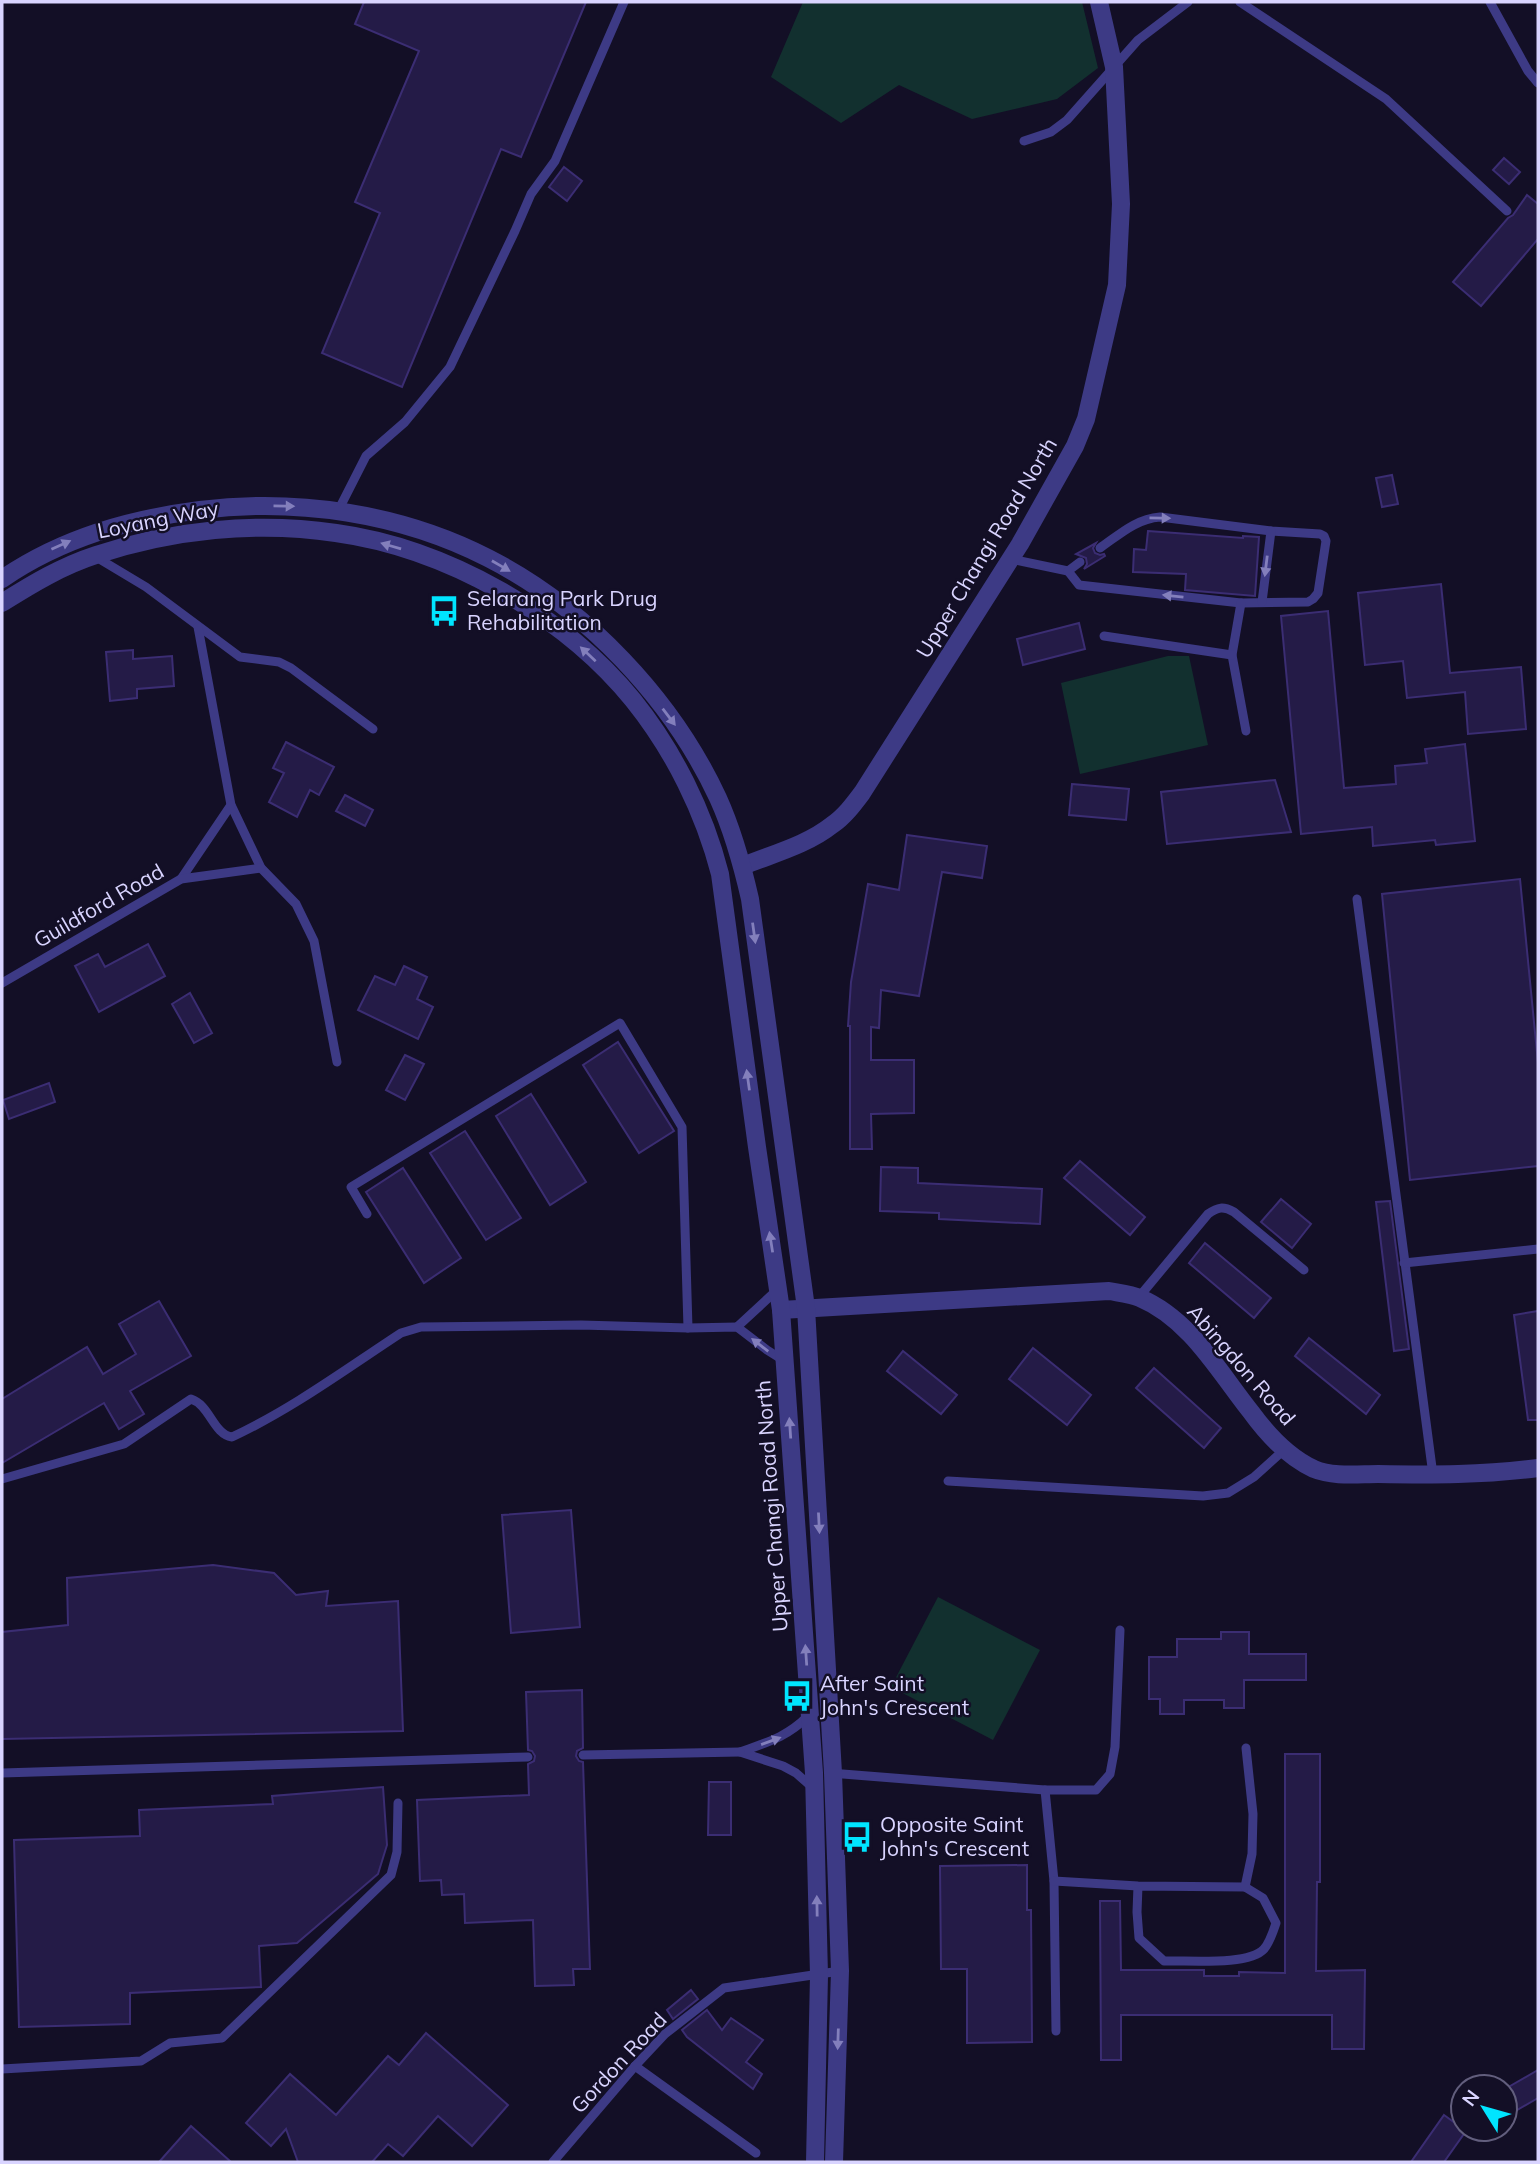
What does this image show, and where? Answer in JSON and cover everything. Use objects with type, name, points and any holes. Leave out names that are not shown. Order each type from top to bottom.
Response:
[{"type":"street","name":"Upper Changi Road North","points":[[743,866],[812,838],[833,825],[848,811],[1011,559],[1075,446],[1086,419],[1117,285],[1121,204],[1114,67],[1099,2]]},
{"type":"street","name":"Loyang Way","points":[[2,579],[80,537],[114,526],[172,514],[256,506],[299,507],[338,511],[411,528],[486,557],[574,615],[647,688],[674,722],[702,766],[731,828]]},
{"type":"street","name":"Loyang Way","points":[[2,603],[47,575],[94,555],[134,544],[215,530],[299,528],[338,533],[382,543],[447,565],[480,580],[526,607],[569,637],[633,700],[681,774],[708,831],[720,874]]},
{"type":"street","name":"Upper Changi Road North","points":[[731,828],[750,899],[806,1308],[833,1773],[840,1971],[834,2162]]},
{"type":"street","name":"Upper Changi Road North","points":[[720,874],[781,1310],[785,1361],[814,1781],[818,1975],[815,2162]]},
{"type":"street","name":"Abingdon Road","points":[[781,1310],[1109,1291],[1139,1297],[1167,1314],[1189,1333],[1265,1432],[1315,1470],[1338,1474],[1433,1475],[1489,1474],[1538,1468]]},
{"type":"lane","points":[[338,511],[366,456],[405,422],[450,367],[531,194],[555,161],[624,2]]},
{"type":"lane","points":[[1024,141],[1051,132],[1067,120],[1138,40],[1188,2]]},
{"type":"lane","points":[[1240,2],[1386,99],[1507,211]]},
{"type":"lane","points":[[1490,2],[1528,71],[1538,83]]},
{"type":"lane","points":[[1011,559],[1068,570],[1079,585],[1241,603],[1308,602],[1318,593],[1326,541],[1320,534],[1270,531],[1160,517],[1146,518],[1132,525],[1100,548]]},
{"type":"lane","points":[[1262,602],[1270,531]]},
{"type":"lane","points":[[94,555],[146,587],[240,657],[279,662],[291,668],[373,729]]},
{"type":"lane","points":[[1068,570],[1080,562]]},
{"type":"lane","points":[[1241,603],[1231,655],[1246,731]]},
{"type":"lane","points":[[198,626],[231,804],[261,868],[296,904],[314,941],[337,1062]]},
{"type":"lane","points":[[1104,636],[1231,655]]},
{"type":"lane","points":[[181,878],[231,804]]},
{"type":"lane","name":"Upper Changi Road North","points":[[720,874],[743,866]]},
{"type":"lane","name":"Guildford Road","points":[[2,983],[181,878],[261,868]]},
{"type":"lane","points":[[1357,899],[1433,1475]]},
{"type":"lane","points":[[367,1214],[351,1186],[620,1023],[682,1127],[688,1328]]},
{"type":"lane","points":[[1139,1297],[1208,1214],[1217,1208],[1227,1208],[1234,1212],[1304,1270]]},
{"type":"lane","points":[[1405,1263],[1538,1249]]},
{"type":"lane","points":[[737,1327],[778,1289]]},
{"type":"lane","points":[[2,1479],[124,1444],[191,1399],[200,1402],[221,1432],[232,1437],[262,1423],[401,1333],[421,1327],[737,1327],[785,1361]]},
{"type":"lane","points":[[948,1481],[1203,1496],[1227,1493],[1254,1477],[1284,1449]]},
{"type":"lane","points":[[740,1752],[814,1781],[833,1773],[1045,1790],[1096,1790],[1110,1774],[1115,1747],[1120,1630]]},
{"type":"lane","points":[[583,1755],[740,1752],[782,1737],[794,1730],[810,1714]]},
{"type":"lane","points":[[1245,1888],[1252,1854],[1253,1814],[1246,1748]]},
{"type":"lane","points":[[2,1773],[528,1757]]},
{"type":"lane","points":[[1045,1790],[1054,1881],[1056,2031]]},
{"type":"lane","points":[[2,2069],[141,2061],[170,2043],[222,2038],[391,1875],[397,1852],[398,1803]]},
{"type":"lane","points":[[1054,1881],[1245,1888],[1263,1898],[1276,1923],[1263,1951],[1251,1956],[1164,1961],[1139,1938],[1138,1886]]},
{"type":"lane","name":"Gordon Road","points":[[553,2162],[665,2034],[724,1988],[840,1971]]},
{"type":"lane","points":[[635,2066],[756,2152]]},
{"type":"green space","points":[[803,2],[1082,2],[1098,68],[1057,99],[972,119],[899,85],[841,123],[771,77]]},
{"type":"green space","points":[[1168,656],[1189,656],[1208,745],[1080,774],[1061,683]]},
{"type":"green space","points":[[938,1597],[1040,1650],[993,1740],[891,1687]]},
{"type":"building","points":[[364,2],[586,2],[521,157],[501,149],[402,387],[322,353],[380,213],[355,202],[419,51],[355,24]]},
{"type":"building","points":[[1504,158],[1520,172],[1509,184],[1493,170]]},
{"type":"building","points":[[564,167],[582,181],[567,201],[549,187]]},
{"type":"building","points":[[1527,195],[1538,204],[1538,239],[1481,306],[1453,282],[1513,215]]},
{"type":"building","points":[[1392,475],[1398,504],[1382,507],[1376,478]]},
{"type":"building","points":[[1148,531],[1259,537],[1255,596],[1185,590],[1186,574],[1133,572],[1134,549],[1146,550]]},
{"type":"building","points":[[1096,543],[1093,548],[1095,553],[1105,556],[1084,569],[1086,558],[1076,554]]},
{"type":"building","points":[[1441,584],[1450,673],[1521,667],[1526,729],[1468,734],[1465,692],[1407,698],[1403,661],[1365,665],[1358,593]]},
{"type":"building","points":[[1328,611],[1344,788],[1396,784],[1395,766],[1427,763],[1425,749],[1465,744],[1475,841],[1436,845],[1435,840],[1373,846],[1372,827],[1301,834],[1281,616]]},
{"type":"building","points":[[1079,623],[1085,649],[1023,665],[1017,639]]},
{"type":"building","points":[[133,650],[133,659],[172,656],[174,686],[137,689],[137,698],[110,701],[106,652]]},
{"type":"building","points":[[286,742],[334,767],[319,795],[310,790],[297,817],[269,802],[284,773],[273,768]]},
{"type":"building","points":[[1275,780],[1291,832],[1167,844],[1161,792]]},
{"type":"building","points":[[1072,784],[1129,789],[1126,820],[1069,815]]},
{"type":"building","points":[[345,795],[373,810],[365,826],[336,811]]},
{"type":"building","points":[[907,835],[987,846],[982,878],[942,872],[919,996],[881,990],[879,1028],[871,1027],[871,1060],[914,1060],[914,1113],[871,1114],[872,1149],[850,1149],[848,1026],[851,982],[868,884],[899,890]]},
{"type":"building","points":[[1520,879],[1538,1063],[1538,1166],[1410,1180],[1382,894]]},
{"type":"building","points":[[148,944],[165,976],[99,1012],[75,966],[98,954],[105,967]]},
{"type":"building","points":[[404,966],[427,977],[417,999],[433,1007],[418,1039],[358,1010],[375,976],[395,985]]},
{"type":"building","points":[[190,993],[212,1033],[194,1043],[172,1004]]},
{"type":"building","points":[[618,1042],[674,1131],[639,1153],[583,1065]]},
{"type":"building","points":[[405,1055],[424,1064],[405,1100],[386,1090]]},
{"type":"building","points":[[49,1083],[55,1102],[9,1119],[3,1100]]},
{"type":"building","points":[[531,1094],[586,1182],[550,1205],[496,1116]]},
{"type":"building","points":[[465,1131],[521,1218],[486,1240],[430,1153]]},
{"type":"building","points":[[1080,1161],[1145,1217],[1130,1235],[1064,1178]]},
{"type":"building","points":[[881,1167],[918,1168],[918,1183],[1042,1189],[1040,1224],[939,1219],[939,1213],[880,1211]]},
{"type":"building","points":[[403,1168],[461,1258],[424,1283],[366,1192]]},
{"type":"building","points":[[1281,1199],[1311,1224],[1292,1248],[1261,1222]]},
{"type":"building","points":[[1390,1201],[1409,1349],[1394,1351],[1376,1202]]},
{"type":"building","points":[[1205,1243],[1271,1298],[1254,1318],[1189,1263]]},
{"type":"building","points":[[159,1301],[191,1356],[130,1391],[144,1414],[119,1429],[104,1403],[2,1463],[2,1399],[87,1347],[103,1374],[136,1354],[119,1324]]},
{"type":"building","points":[[1538,1311],[1538,1420],[1528,1420],[1514,1315]]},
{"type":"building","points":[[1309,1338],[1380,1395],[1366,1414],[1295,1356]]},
{"type":"building","points":[[1033,1348],[1091,1395],[1067,1425],[1009,1379]]},
{"type":"building","points":[[903,1351],[957,1395],[941,1414],[887,1371]]},
{"type":"building","points":[[1154,1368],[1221,1428],[1204,1448],[1136,1388]]},
{"type":"building","points":[[571,1510],[580,1627],[511,1633],[502,1515]]},
{"type":"building","points":[[213,1565],[274,1573],[296,1595],[328,1591],[326,1606],[398,1601],[403,1731],[2,1739],[2,1632],[68,1625],[67,1578]]},
{"type":"building","points":[[1221,1632],[1249,1632],[1249,1654],[1306,1654],[1306,1680],[1244,1680],[1244,1708],[1224,1708],[1224,1700],[1184,1700],[1184,1714],[1160,1714],[1160,1699],[1149,1699],[1149,1657],[1177,1657],[1177,1639],[1221,1639]]},
{"type":"building","points":[[582,1690],[583,1748],[577,1751],[576,1756],[583,1762],[590,1969],[573,1969],[574,1985],[535,1986],[533,1920],[465,1923],[464,1894],[442,1895],[441,1880],[420,1881],[417,1800],[529,1795],[528,1764],[534,1761],[535,1756],[528,1750],[526,1692]]},
{"type":"building","points":[[1285,1754],[1320,1754],[1320,1882],[1317,1882],[1316,1971],[1365,1970],[1364,2049],[1332,2049],[1332,2015],[1121,2015],[1121,2060],[1101,2060],[1100,1901],[1120,1901],[1121,1970],[1204,1970],[1204,1976],[1239,1976],[1239,1972],[1285,1973]]},
{"type":"building","points":[[709,1782],[731,1782],[731,1835],[708,1835]]},
{"type":"building","points":[[383,1787],[387,1845],[378,1874],[297,1943],[259,1946],[261,1987],[130,1993],[130,2024],[19,2027],[14,1840],[140,1836],[139,1810],[273,1804],[272,1796]]},
{"type":"building","points":[[1027,1865],[1027,1910],[1031,1910],[1032,2042],[967,2043],[967,1969],[941,1969],[940,1866]]},
{"type":"building","points":[[691,1990],[698,1999],[673,2019],[667,2010]]},
{"type":"building","points":[[707,2010],[722,2030],[731,2018],[763,2040],[746,2062],[762,2074],[753,2089],[687,2037],[682,2030]]},
{"type":"building","points":[[426,2033],[508,2105],[472,2146],[438,2116],[403,2156],[388,2144],[372,2162],[298,2162],[286,2129],[271,2146],[246,2123],[290,2074],[336,2115],[388,2056],[399,2065]]},
{"type":"building","points":[[1538,2070],[1538,2098],[1519,2109],[1519,2081]]},
{"type":"building","points":[[1444,2115],[1449,2119],[1449,2143],[1457,2143],[1444,2162],[1411,2162]]},
{"type":"building","points":[[191,2126],[231,2162],[159,2162]]},
{"type":"place","name":"Selarang Park Drug Rehabilitation","points":[[444,611]]},
{"type":"place","name":"After Saint John's Crescent","points":[[797,1696]]},
{"type":"place","name":"Opposite Saint John's Crescent","points":[[857,1837]]}]
